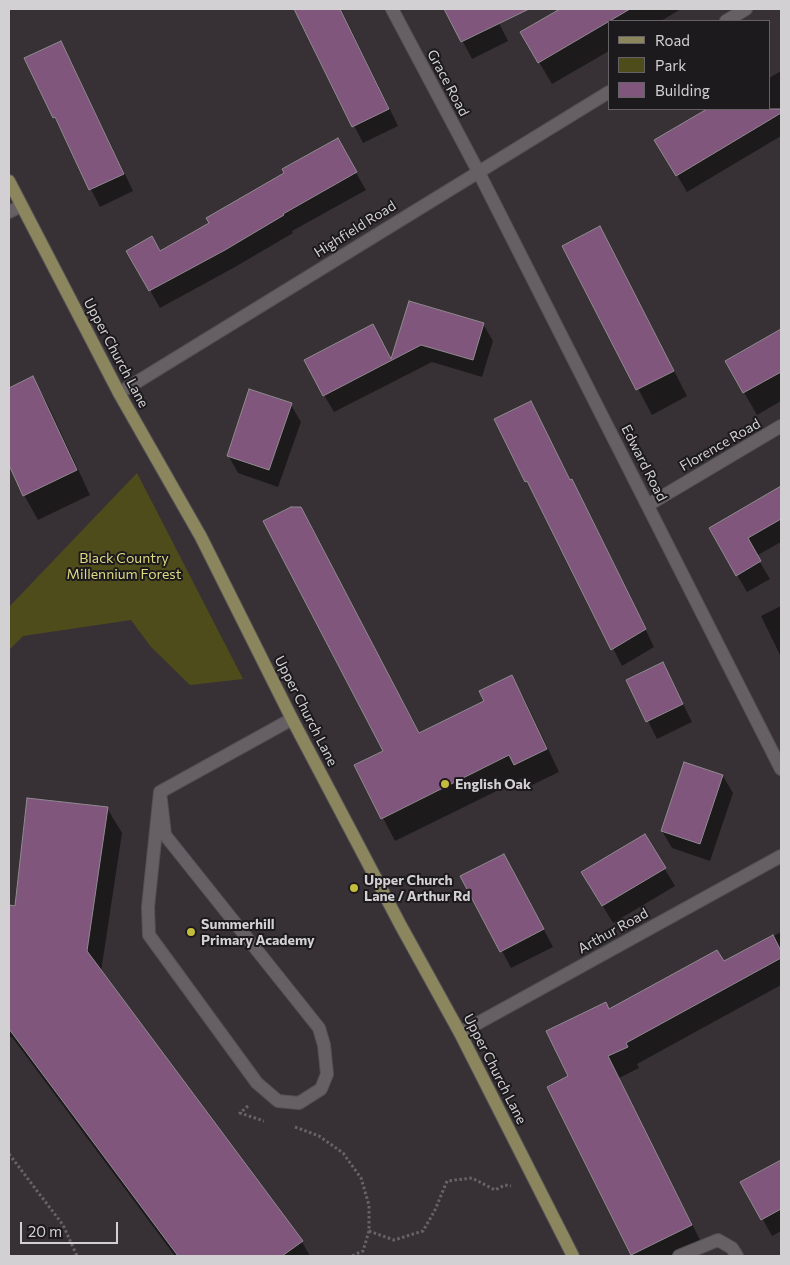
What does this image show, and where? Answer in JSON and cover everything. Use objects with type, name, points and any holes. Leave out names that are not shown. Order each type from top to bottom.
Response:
[{"type":"main road","name":"Upper Church Lane","points":[[9,181],[118,393],[201,537],[292,719],[460,1033],[573,1256]]},
{"type":"street","name":"Grace Road","points":[[392,9],[478,171]]},
{"type":"street","points":[[728,20],[746,9]]},
{"type":"street","name":"Highfield Road","points":[[118,393],[608,93]]},
{"type":"street","name":"Edward Road","points":[[478,171],[781,769]]},
{"type":"street","points":[[9,212],[21,206]]},
{"type":"street","name":"Florence Road","points":[[648,505],[781,426]]},
{"type":"street","points":[[160,792],[292,719]]},
{"type":"street","points":[[160,792],[166,835],[319,1028],[324,1045],[327,1074],[321,1089],[299,1103],[278,1101],[257,1083],[149,936],[148,907],[160,792]]},
{"type":"street","name":"Arthur Road","points":[[460,1033],[781,856]]},
{"type":"street","points":[[679,1256],[718,1240],[732,1248],[737,1256]]},
{"type":"path","points":[[265,1090],[240,1113],[265,1122]]},
{"type":"path","points":[[288,1126],[296,1127],[319,1136],[342,1153],[361,1178],[369,1205],[369,1231],[363,1251],[352,1256]]},
{"type":"path","points":[[9,1154],[63,1225],[77,1256]]},
{"type":"path","points":[[369,1231],[394,1240],[423,1231],[435,1210],[447,1182],[472,1178],[496,1190],[505,1185],[517,1186]]},
{"type":"green space","name":"Black Country Millennium Forest","points":[[137,473],[243,679],[190,685],[151,647],[131,620],[23,636],[9,650],[9,607]]},
{"type":"building","points":[[294,9],[340,9],[389,109],[352,127]]},
{"type":"building","points":[[444,9],[529,9],[461,42]]},
{"type":"building","points":[[560,9],[630,9],[608,20],[608,22],[538,63],[520,32]]},
{"type":"building","points":[[61,41],[124,174],[89,190],[55,117],[53,118],[24,58]]},
{"type":"building","points":[[781,109],[781,113],[676,176],[654,140],[705,110]]},
{"type":"building","points":[[338,138],[357,172],[225,250],[149,291],[126,251],[152,236],[160,251],[209,223],[206,218],[284,173],[282,169]]},
{"type":"building","points":[[600,226],[674,371],[636,390],[562,246]]},
{"type":"building","points":[[409,301],[484,323],[473,360],[421,345],[323,396],[304,360],[373,324],[391,359]]},
{"type":"building","points":[[781,329],[781,372],[743,393],[725,361]]},
{"type":"building","points":[[33,376],[77,470],[23,496],[9,465],[9,388]]},
{"type":"building","points":[[249,389],[292,403],[269,470],[227,456]]},
{"type":"building","points":[[531,401],[646,629],[611,650],[494,419]]},
{"type":"building","points":[[781,486],[781,519],[748,538],[761,561],[736,576],[709,528]]},
{"type":"building","points":[[291,507],[301,507],[419,733],[484,701],[479,691],[512,675],[547,749],[514,765],[509,755],[381,819],[354,765],[383,751],[263,521]]},
{"type":"building","points":[[663,662],[683,704],[646,722],[626,680]]},
{"type":"building","points":[[684,762],[723,775],[700,844],[661,831]]},
{"type":"building","points":[[27,798],[108,807],[87,951],[303,1241],[282,1256],[178,1256],[9,1029],[9,905],[15,906]]},
{"type":"building","points":[[645,834],[666,868],[602,906],[581,872]]},
{"type":"building","points":[[504,854],[544,929],[500,952],[460,876]]},
{"type":"building","points":[[773,935],[781,951],[781,958],[626,1043],[628,1047],[608,1056],[692,1225],[631,1255],[547,1087],[568,1076],[546,1031],[606,1002],[609,1009],[717,950],[724,961]]},
{"type":"building","points":[[781,1160],[781,1209],[761,1220],[740,1182]]},
{"type":"place","name":"English Oak","points":[[445,784]]},
{"type":"place","name":"Upper Church Lane / Arthur Rd","points":[[354,888]]},
{"type":"place","name":"Summerhill Primary Academy","points":[[191,932]]}]
